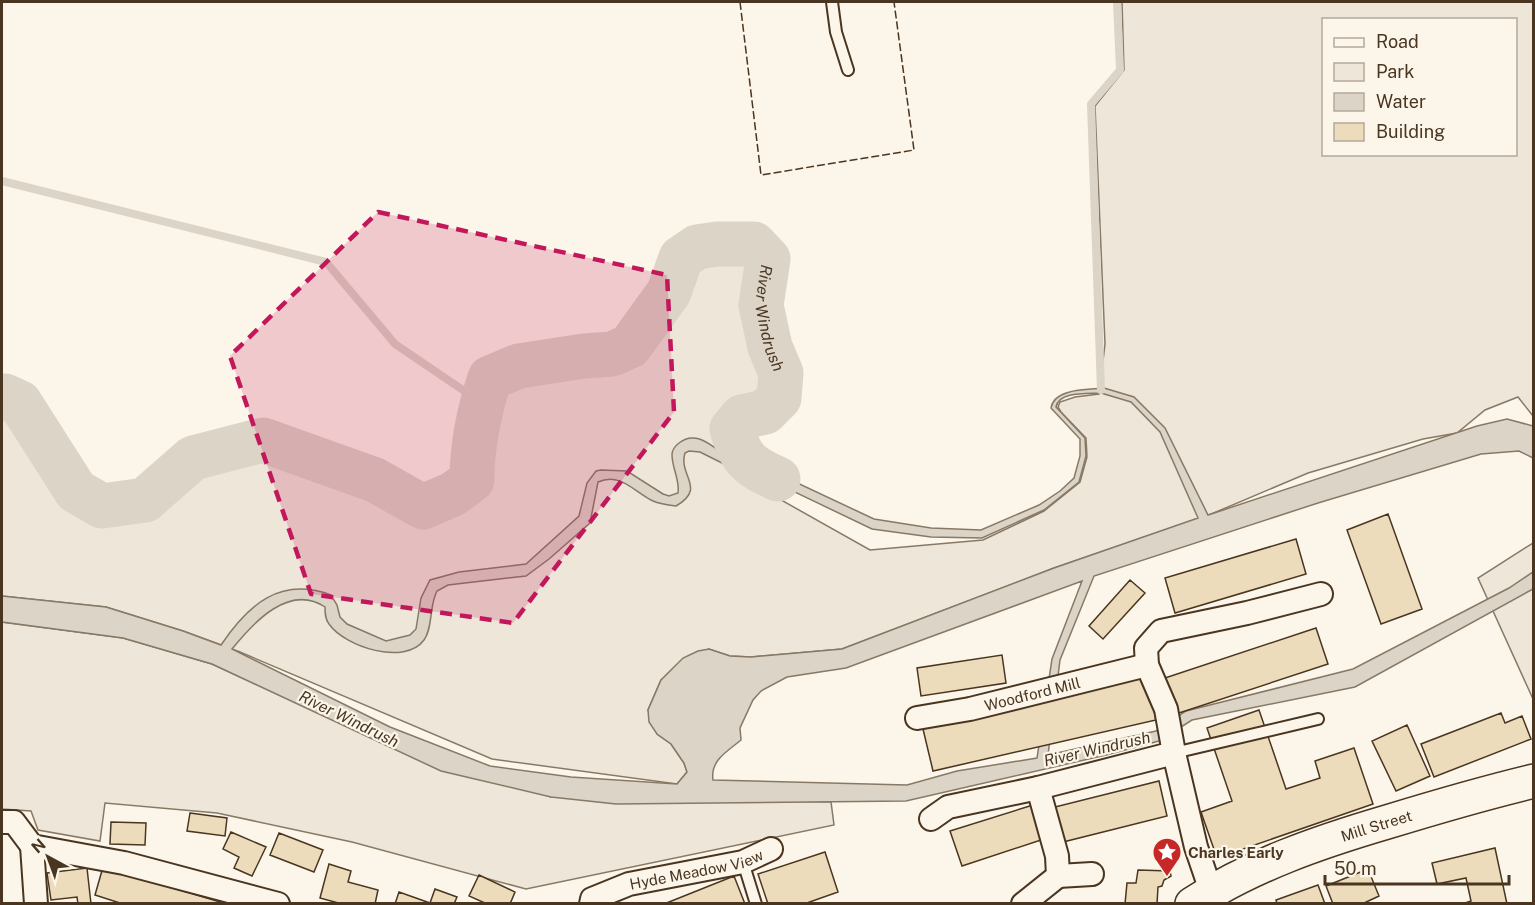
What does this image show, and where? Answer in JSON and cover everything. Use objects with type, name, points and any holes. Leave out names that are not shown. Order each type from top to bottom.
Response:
[{"type":"main road","name":"Mill Street","points":[[1202,897],[1267,862],[1371,826],[1475,795],[1533,781]]},
{"type":"street","points":[[1202,897],[1196,847],[1166,709],[1147,665],[1146,648],[1161,631],[1247,613],[1321,594]]},
{"type":"street","name":"Woodford Mill","points":[[917,718],[970,709],[1147,665]]},
{"type":"street","points":[[931,819],[948,807],[1038,788],[1174,749]]},
{"type":"street","points":[[1038,788],[1057,856],[1058,876]]},
{"type":"street","points":[[2,822],[14,822],[33,846],[36,903]]},
{"type":"street","points":[[33,846],[124,863],[278,903]]},
{"type":"street","name":"Hyde Meadow View","points":[[591,903],[592,899],[629,884],[743,862],[771,849]]},
{"type":"street","points":[[1023,903],[1058,876],[1092,874]]},
{"type":"lane","points":[[832,2],[836,32],[848,70]]},
{"type":"lane","points":[[1174,749],[1318,718]]},
{"type":"lane","points":[[743,862],[756,903]]},
{"type":"highlighted area","points":[[378,212],[667,275],[674,412],[513,623],[311,594],[230,356]]},
{"type":"green space","points":[[1122,2],[1533,2],[1533,416],[1518,397],[1485,410],[1457,433],[1423,439],[1308,473],[1209,515],[1054,568],[842,649],[751,657],[730,656],[709,649],[661,680],[648,710],[657,734],[671,744],[684,763],[687,772],[677,784],[492,759],[240,652],[183,631],[106,607],[2,596],[2,416],[8,410],[71,501],[99,517],[148,513],[199,471],[261,452],[421,520],[487,485],[501,386],[524,376],[611,368],[635,360],[686,296],[701,258],[747,257],[754,265],[750,312],[770,376],[768,395],[734,411],[721,427],[727,445],[751,483],[870,550],[983,540],[1044,511],[1080,482],[1087,457],[1086,438],[1058,407],[1060,402],[1075,397],[1099,394],[1105,344],[1095,106],[1124,70]]},
{"type":"green space","points":[[1533,543],[1533,699],[1478,578]]},
{"type":"green space","points":[[2,622],[123,638],[212,664],[319,713],[551,797],[831,802],[834,825],[526,889],[352,842],[217,813],[105,803],[100,841],[38,830],[31,811],[2,809]]},
{"type":"water","points":[[1104,388],[1134,397],[1165,428],[1208,515],[1477,426],[1507,419],[1533,426],[1533,458],[1519,451],[1481,454],[1318,503],[1094,576],[1060,660],[1048,755],[1156,731],[1186,711],[1353,669],[1509,588],[1533,572],[1533,589],[1355,687],[1192,720],[1159,741],[906,801],[616,804],[551,797],[441,771],[212,664],[123,638],[2,622],[2,596],[106,607],[221,645],[242,618],[254,607],[281,592],[296,589],[313,590],[331,595],[340,617],[347,624],[386,641],[410,635],[416,629],[421,598],[430,580],[459,572],[526,564],[579,516],[587,483],[596,471],[627,471],[663,494],[669,496],[678,493],[672,460],[673,451],[679,443],[694,438],[708,443],[734,460],[739,456],[729,442],[737,437],[759,465],[874,519],[931,528],[981,530],[1039,505],[1074,478],[1080,456],[1080,439],[1051,408],[1053,401],[1065,393]],"holes":[[[1101,393],[1131,402],[1160,432],[1198,518],[1054,568],[842,649],[751,657],[730,656],[709,649],[683,658],[661,680],[648,710],[649,722],[657,734],[671,744],[684,763],[687,772],[677,784],[571,777],[490,766],[390,727],[232,649],[250,628],[273,609],[298,600],[312,601],[325,607],[329,624],[348,640],[361,646],[390,652],[403,652],[415,648],[427,635],[437,591],[448,585],[526,576],[590,523],[598,482],[614,479],[627,484],[653,501],[676,506],[690,493],[690,481],[684,461],[685,453],[689,451],[700,452],[730,467],[751,471],[872,529],[931,537],[982,538],[1044,510],[1079,482],[1086,456],[1085,438],[1056,407],[1062,398],[1068,396]],[[1082,581],[1052,659],[1037,758],[957,771],[907,785],[713,780],[717,761],[741,740],[740,728],[753,700],[761,691],[787,677],[846,668]]]},
{"type":"building","points":[[1388,514],[1422,609],[1381,624],[1347,530]]},
{"type":"building","points":[[1296,539],[1306,574],[1175,613],[1165,578]]},
{"type":"building","points":[[1130,580],[1145,593],[1103,639],[1089,626]]},
{"type":"building","points":[[1316,628],[1328,664],[1176,714],[1165,678]]},
{"type":"building","points":[[1002,655],[1006,683],[921,696],[917,668]]},
{"type":"building","points":[[1147,677],[1156,720],[933,771],[923,729]]},
{"type":"building","points":[[1259,710],[1286,789],[1320,778],[1315,761],[1354,748],[1373,804],[1217,858],[1201,812],[1232,801],[1207,728]]},
{"type":"building","points":[[1501,713],[1505,723],[1522,716],[1531,739],[1434,777],[1421,744]]},
{"type":"building","points":[[1407,725],[1430,776],[1396,791],[1372,741]]},
{"type":"building","points":[[1159,781],[1167,816],[1059,843],[1051,808]]},
{"type":"building","points":[[1033,805],[1044,839],[962,866],[950,831]]},
{"type":"building","points":[[190,813],[227,818],[225,836],[187,831]]},
{"type":"building","points":[[111,822],[146,823],[145,845],[110,844]]},
{"type":"building","points":[[231,832],[266,847],[252,876],[234,868],[239,857],[223,849]]},
{"type":"building","points":[[279,833],[323,850],[314,872],[270,855]]},
{"type":"building","points":[[1495,848],[1507,904],[1462,904],[1471,901],[1466,878],[1437,884],[1432,863]]},
{"type":"building","points":[[825,852],[838,892],[804,904],[768,904],[758,874]]},
{"type":"building","points":[[329,864],[351,871],[348,882],[378,890],[375,904],[342,904],[320,898]]},
{"type":"building","points":[[103,867],[227,904],[123,904],[95,895]]},
{"type":"building","points":[[87,868],[91,904],[78,904],[77,897],[51,900],[47,873]]},
{"type":"building","points":[[1368,869],[1379,896],[1362,904],[1333,904],[1326,886]]},
{"type":"building","points":[[1138,870],[1170,871],[1171,876],[1164,880],[1162,886],[1158,887],[1157,904],[1125,904],[1127,883],[1136,883]]},
{"type":"building","points":[[479,875],[515,892],[510,904],[487,904],[469,896]]},
{"type":"building","points":[[734,876],[745,904],[664,904]]},
{"type":"building","points":[[1318,885],[1325,904],[1277,904],[1276,900]]},
{"type":"building","points":[[435,889],[457,897],[454,904],[395,904],[399,892],[430,903]]},
{"type":"waterway","points":[[1101,390],[1091,104],[1120,70],[1117,2]]},
{"type":"waterway","points":[[2,181],[326,262],[395,344],[482,403]]},
{"type":"waterway","name":"River Windrush","points":[[2,399],[5,396],[20,403],[76,491],[102,506],[145,500],[193,458],[263,440],[375,480],[423,507],[453,494],[472,480],[477,428],[490,378],[519,366],[612,354],[630,346],[669,292],[681,258],[697,247],[717,244],[754,244],[768,259],[761,305],[770,347],[781,373],[779,398],[765,412],[742,417],[732,429],[739,448],[748,461],[778,479]]},
{"type":"fence","points":[[740,2],[761,175],[914,150],[894,2]]},
{"type":"place","name":"Charles Early","points":[[1167,878]]}]
